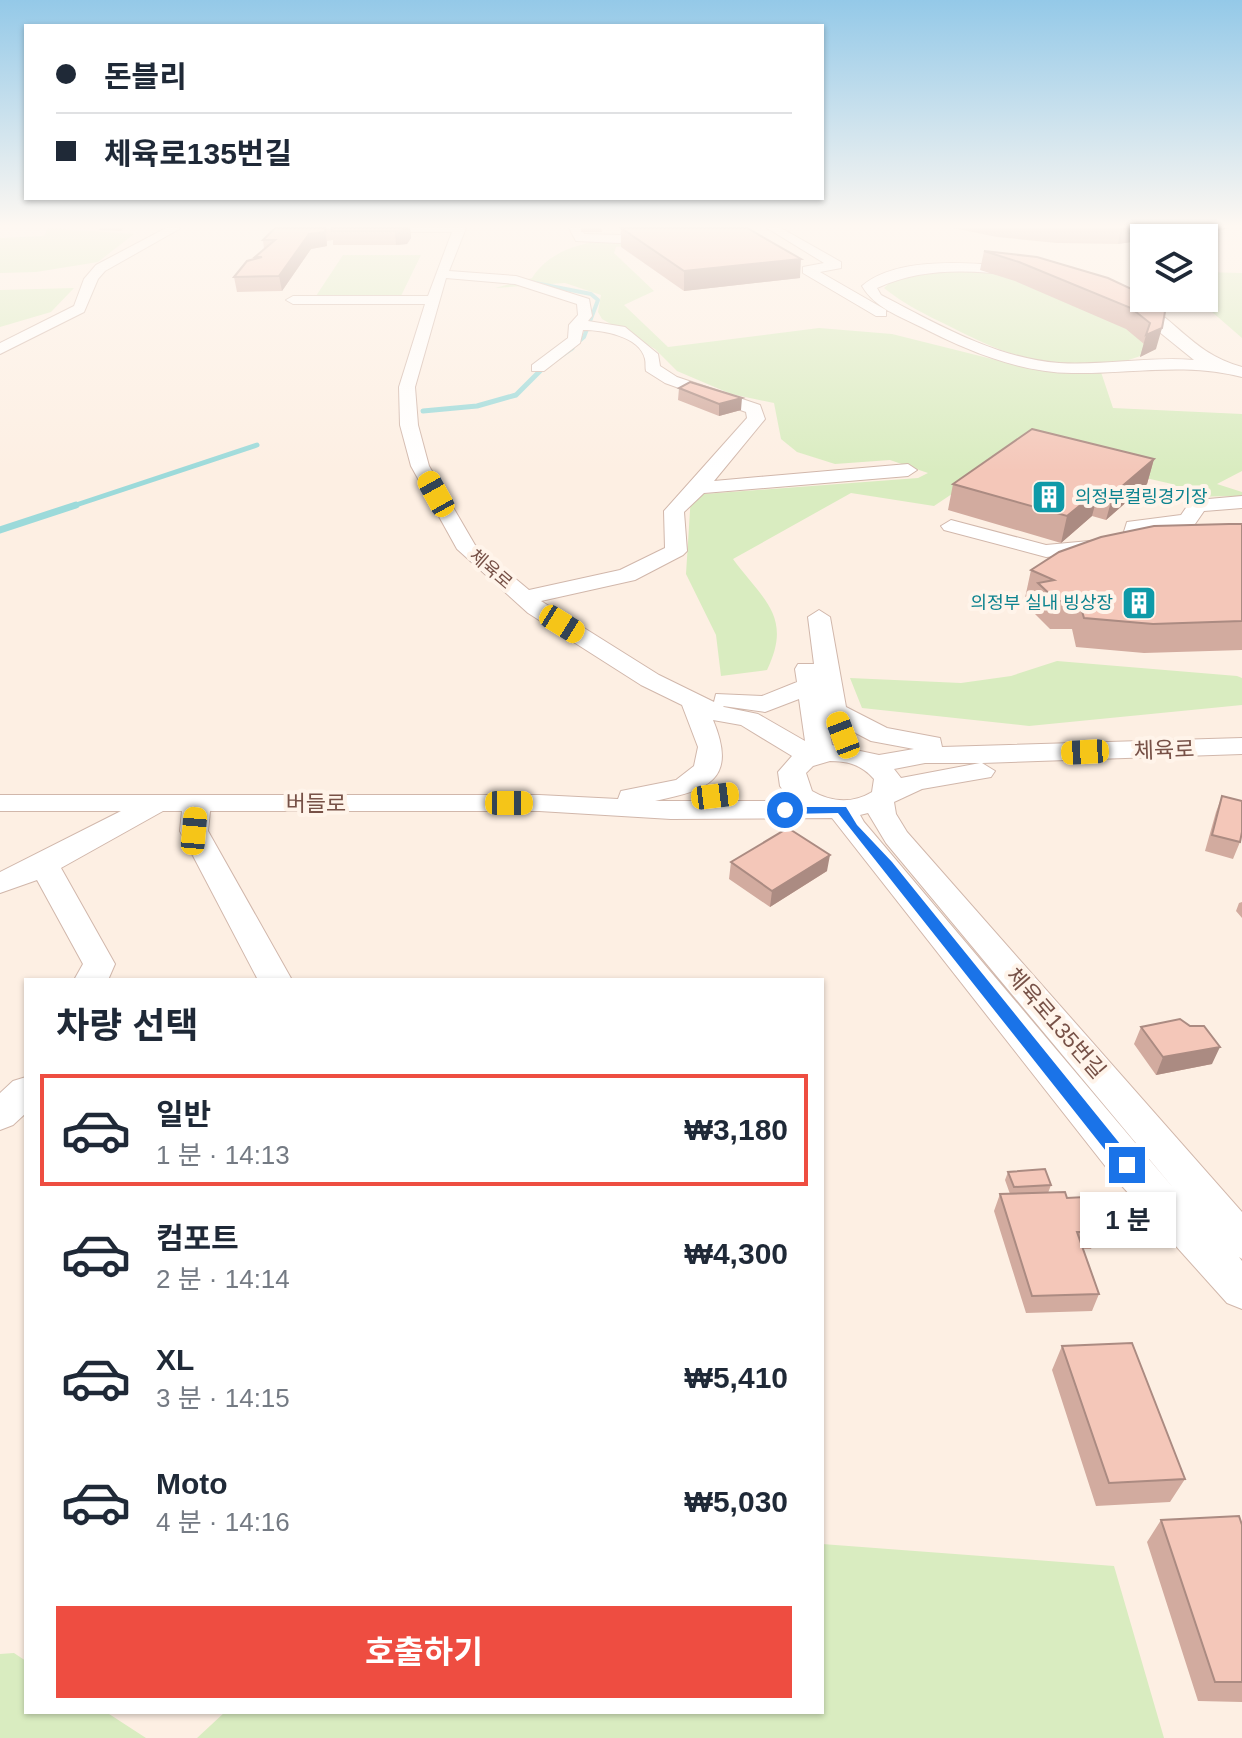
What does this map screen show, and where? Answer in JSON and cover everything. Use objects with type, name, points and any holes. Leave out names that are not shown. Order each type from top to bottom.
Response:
[{"type":"street","points":[[0,349],[79,309]]},
{"type":"street","name":"체육로","points":[[430,309],[407,387],[409,425],[420,466],[467,549],[524,598],[650,680],[705,708],[737,730],[805,764],[805,798],[838,809]]},
{"type":"street","points":[[538,368],[575,340],[585,316],[585,309]]},
{"type":"street","points":[[873,309],[900,325],[927,325]]},
{"type":"street","points":[[897,309],[958,342],[1000,357],[1046,366],[1100,369],[1149,363],[1235,370]]},
{"type":"street","points":[[1144,309],[1211,363],[1235,370]]},
{"type":"street","points":[[524,598],[627,575],[676,551],[674,511],[698,488],[756,419],[754,409],[671,380],[652,368],[653,357],[633,334],[602,325],[579,325]]},
{"type":"street","points":[[1149,363],[1168,353],[1177,336]]},
{"type":"street","points":[[698,488],[908,470]]},
{"type":"street","points":[[951,526],[1046,551],[1131,543],[1134,526],[1188,520],[1197,506],[1242,502]]},
{"type":"street","points":[[805,764],[810,685],[803,647],[819,617],[844,717],[848,754]]},
{"type":"street","points":[[650,680],[742,704],[782,699],[810,685]]},
{"type":"street","points":[[594,804],[685,786],[707,769],[711,747],[705,708]]},
{"type":"street","points":[[844,717],[880,735],[926,744],[1085,752]]},
{"type":"street","name":"체육로","points":[[1085,752],[1242,746]]},
{"type":"street","points":[[631,806],[770,789],[805,764],[848,754],[875,764],[925,755],[1085,752]]},
{"type":"street","points":[[631,806],[671,810],[864,808],[915,782],[1045,764],[1085,752]]},
{"type":"street","name":"체육로135번길","points":[[875,764],[888,779],[882,814],[896,837],[1242,1241]]},
{"type":"street","name":"버들로","points":[[0,803],[631,806]]},
{"type":"street","points":[[0,883],[44,865],[157,803]]},
{"type":"street","points":[[197,803],[194,831],[274,978]]},
{"type":"street","name":"체육로135번길","points":[[838,809],[887,865],[1127,1165],[1242,1290]]},
{"type":"street","points":[[44,865],[99,964],[92,978]]},
{"type":"street","points":[[0,1115],[24,1093]]},
{"type":"green space","points":[[0,309],[54,309],[51,312],[0,327]]},
{"type":"green space","points":[[599,309],[628,309],[668,347],[819,328],[892,334],[1012,364],[1100,369],[1113,408],[1242,414],[1242,471],[1217,484],[1242,492],[1242,496],[1177,497],[1172,484],[1019,449],[934,506],[851,493],[733,559],[771,610],[777,636],[767,670],[721,676],[716,635],[686,574],[691,495],[918,478],[928,473],[890,460],[835,464],[797,452],[781,439],[774,403],[731,394],[677,371],[655,349],[602,319]]},
{"type":"green space","points":[[915,309],[1102,309],[1156,349],[1129,360],[1076,367],[1024,358]]},
{"type":"green space","points":[[1218,309],[1242,309],[1242,338],[1212,312],[1218,312]]},
{"type":"green space","points":[[1057,661],[1237,676],[1242,678],[1242,705],[1029,726],[862,708],[850,678],[961,683],[1011,676]]},
{"type":"green space","points":[[824,1544],[1114,1566],[1164,1738],[197,1738],[223,1714],[824,1714]]},
{"type":"green space","points":[[14,1653],[24,1660],[24,1714],[109,1714],[146,1738],[0,1738],[0,1654]]},
{"type":"building","points":[[1136,312],[1165,312],[1162,328],[1146,335],[1150,323]]},
{"type":"building","points":[[690,382],[742,398],[719,404],[679,388]]},
{"type":"building","points":[[1032,429],[1154,459],[1113,494],[1099,490],[1067,516],[953,484]]},
{"type":"building","name":"의정부 실내 빙상장","points":[[1242,524],[1242,621],[1153,624],[1084,618],[1079,601],[1057,601],[1038,583],[1054,580],[1031,570],[1059,552],[1101,537],[1154,526]]},
{"type":"building","points":[[1222,796],[1242,801],[1240,842],[1212,835]]},
{"type":"building","points":[[788,828],[830,855],[772,891],[731,862]]},
{"type":"building","points":[[1180,1019],[1190,1026],[1204,1026],[1220,1047],[1163,1057],[1141,1027]]},
{"type":"building","points":[[1045,1169],[1051,1185],[1014,1187],[1008,1172]]},
{"type":"building","points":[[1065,1192],[1067,1198],[1085,1197],[1098,1232],[1077,1232],[1099,1294],[1032,1296],[1000,1194]]},
{"type":"building","points":[[1132,1343],[1185,1479],[1109,1483],[1062,1346]]},
{"type":"building","points":[[1239,1516],[1242,1525],[1242,1682],[1215,1682],[1161,1520]]},
{"type":"waterway","points":[[569,350],[584,337],[595,309]]},
{"type":"waterway","points":[[423,411],[477,406],[516,395],[542,369],[572,348]]},
{"type":"waterway","points":[[70,507],[257,445]]},
{"type":"waterway","points":[[0,530],[76,505]]},
{"type":"place","name":"의정부컬링경기장","points":[[1049,497]]},
{"type":"place","name":"의정부 실내 빙상장","points":[[1139,603]]},
{"type":"route","points":[[785,810],[842,809],[852,827],[887,865],[1127,1165]]}]
